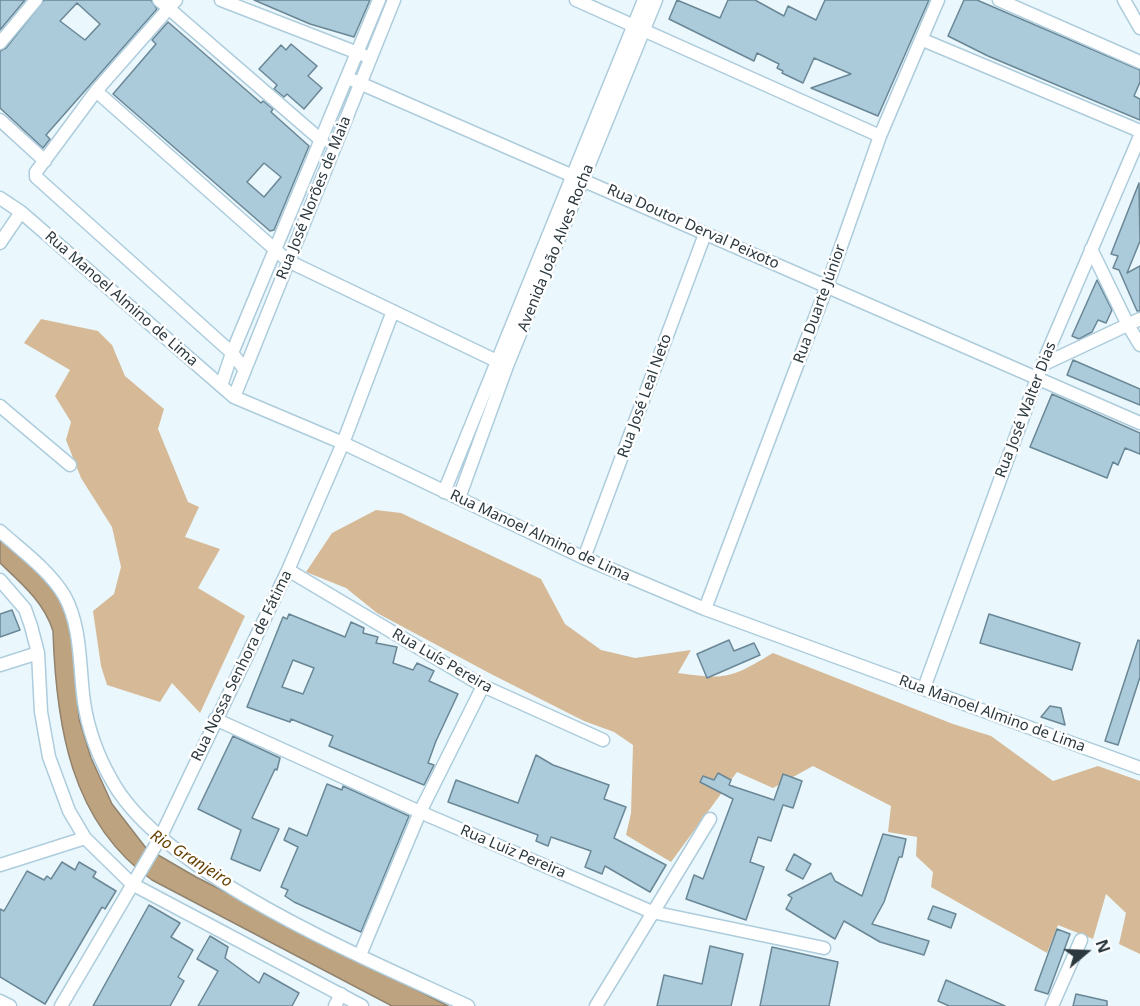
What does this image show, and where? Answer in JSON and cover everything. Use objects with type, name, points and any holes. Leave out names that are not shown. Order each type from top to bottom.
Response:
[{"type":"street","points":[[0,43],[36,0]]},
{"type":"street","points":[[221,0],[370,58]]},
{"type":"street","name":"Rua José Norões de Maia","points":[[234,397],[288,261],[354,79],[357,54],[379,0]]},
{"type":"street","name":"Rua José Norões de Maia","points":[[221,386],[232,353],[322,141],[354,79],[370,58],[394,0]]},
{"type":"street","points":[[576,0],[880,136]]},
{"type":"street","name":"Avenida João Alves Rocha","points":[[639,28],[644,0]]},
{"type":"street","name":"Avenida João Alves Rocha","points":[[444,492],[502,363],[639,28],[656,0]]},
{"type":"street","name":"Rua Duarte Júnior","points":[[705,609],[827,286],[880,136],[923,40],[938,0]]},
{"type":"street","points":[[999,0],[1140,62]]},
{"type":"street","points":[[1130,2],[1140,28]]},
{"type":"street","points":[[244,370],[232,353],[36,177],[96,91],[167,3],[322,141]]},
{"type":"street","points":[[923,40],[1140,131]]},
{"type":"street","name":"Rua Doutor Derval Peixoto","points":[[354,79],[1036,380],[1140,423]]},
{"type":"street","points":[[96,91],[288,261],[502,363]]},
{"type":"street","points":[[0,120],[45,161]]},
{"type":"street","name":"Rua José Walter Dias","points":[[924,688],[1036,380],[1140,136]]},
{"type":"street","name":"Rua Manoel Almino de Lima","points":[[0,198],[21,212],[234,397],[344,443],[584,558],[705,609],[1140,768]]},
{"type":"street","points":[[0,243],[21,212]]},
{"type":"street","name":"Rua José Leal Neto","points":[[584,558],[705,234]]},
{"type":"street","points":[[1091,249],[1140,345]]},
{"type":"street","name":"Rua Nossa Senhora de Fátima","points":[[61,1006],[158,842],[288,570],[344,443],[393,311]]},
{"type":"street","points":[[1042,365],[1140,319]]},
{"type":"street","name":"Avenida João Alves Rocha","points":[[459,498],[502,363]]},
{"type":"street","points":[[0,406],[70,465]]},
{"type":"street","points":[[0,531],[42,568],[65,598],[77,639],[84,703],[95,742],[112,781],[158,842],[209,873],[360,955],[468,1006]]},
{"type":"street","name":"Rua Luís Pereira","points":[[288,570],[483,686],[603,740]]},
{"type":"street","points":[[0,580],[25,609],[38,653],[40,712],[47,749],[69,811],[85,838],[134,880],[362,1006]]},
{"type":"street","points":[[0,665],[38,653]]},
{"type":"street","points":[[360,955],[420,812],[483,686]]},
{"type":"street","name":"Rua Luiz Pereira","points":[[215,719],[420,812],[652,912],[824,948]]},
{"type":"street","points":[[596,1006],[710,819]]},
{"type":"street","points":[[0,865],[85,838]]},
{"type":"street","points":[[1052,1006],[1081,940]]},
{"type":"street","points":[[334,1006],[341,994]]},
{"type":"street","points":[[0,1000],[10,1006]]},
{"type":"shaded area","points":[[41,319],[98,331],[112,345],[125,376],[164,409],[158,429],[188,502],[199,507],[185,537],[220,549],[198,588],[245,616],[200,713],[172,683],[160,702],[107,685],[101,666],[93,611],[114,594],[121,567],[112,527],[81,478],[66,440],[71,422],[55,396],[70,370],[24,343]]},
{"type":"shaded area","points":[[376,510],[401,513],[541,579],[565,624],[601,650],[635,658],[691,650],[678,673],[708,676],[737,672],[773,653],[953,724],[991,736],[1053,781],[1098,766],[1140,781],[1140,954],[1119,944],[1126,913],[1106,894],[1093,939],[1058,925],[1047,953],[931,887],[933,872],[916,856],[917,837],[888,832],[891,806],[813,766],[773,788],[737,772],[671,862],[626,835],[631,813],[633,745],[614,732],[584,721],[377,613],[346,588],[306,572],[332,533]]},
{"type":"shaded area","points":[[0,537],[40,574],[62,602],[72,629],[79,719],[91,758],[112,804],[146,848],[196,877],[448,1006],[392,1006],[152,880],[124,856],[102,830],[85,800],[73,769],[64,735],[58,701],[53,631],[38,602],[0,563]]},
{"type":"building","points":[[0,0],[25,0],[0,30]]},
{"type":"building","points":[[44,0],[151,0],[157,9],[46,135],[50,139],[43,148],[0,108],[0,51],[6,48]],"holes":[[[77,3],[100,24],[85,40],[60,21]]]},
{"type":"building","points":[[254,0],[370,0],[354,37],[310,24]]},
{"type":"building","points":[[677,0],[720,18],[728,0],[755,0],[784,16],[788,6],[816,20],[825,0],[929,0],[878,116],[811,88],[851,74],[814,58],[803,83],[782,73],[783,71],[777,68],[779,64],[757,53],[754,61],[669,19]]},
{"type":"building","points":[[964,0],[977,0],[1140,70],[1140,82],[1134,96],[1140,99],[1140,120],[988,56],[948,36]]},
{"type":"building","points":[[168,22],[261,103],[263,101],[273,109],[271,112],[309,146],[274,230],[270,231],[113,94],[156,44],[152,40]],"holes":[[[264,163],[281,177],[264,197],[247,182]]]},
{"type":"building","points":[[291,44],[317,66],[308,76],[322,88],[304,109],[287,94],[284,97],[274,89],[277,85],[259,69],[281,45],[286,50]]},
{"type":"building","points":[[1139,183],[1140,241],[1127,273],[1140,266],[1140,311],[1137,311],[1119,270],[1113,268],[1118,256],[1111,254]]},
{"type":"building","points":[[1097,280],[1112,310],[1106,323],[1098,320],[1092,332],[1079,339],[1072,336]]},
{"type":"building","points":[[1073,360],[1140,389],[1140,405],[1067,375]]},
{"type":"building","points":[[1052,394],[1140,433],[1140,454],[1125,448],[1118,465],[1113,462],[1107,478],[1030,447]]},
{"type":"building","points":[[12,610],[20,630],[0,637],[0,614]]},
{"type":"building","points":[[289,614],[345,637],[351,622],[364,628],[363,633],[378,637],[376,643],[397,647],[393,663],[413,670],[417,663],[434,671],[429,681],[458,694],[436,741],[428,763],[434,765],[424,785],[329,746],[333,736],[291,719],[290,722],[247,707],[283,617],[287,619]],"holes":[[[293,660],[314,668],[303,694],[282,687]]]},
{"type":"building","points":[[989,614],[1080,643],[1072,670],[980,643]]},
{"type":"building","points":[[729,640],[734,651],[754,643],[760,655],[707,678],[697,654]]},
{"type":"building","points":[[1138,640],[1140,641],[1140,677],[1118,745],[1105,741]]},
{"type":"building","points":[[1050,706],[1061,708],[1065,725],[1041,717]]},
{"type":"building","points":[[233,736],[280,758],[277,770],[275,769],[252,818],[279,829],[260,871],[231,859],[241,830],[198,809]]},
{"type":"building","points":[[536,755],[553,765],[609,785],[604,799],[626,807],[614,838],[666,865],[650,892],[605,866],[602,874],[585,867],[591,851],[551,837],[548,846],[536,841],[538,835],[448,802],[456,780],[518,803]]},
{"type":"building","points":[[718,773],[731,780],[729,785],[774,800],[783,774],[802,781],[793,808],[783,805],[771,841],[758,837],[750,862],[764,867],[746,920],[686,899],[694,875],[703,879],[733,799],[700,782],[703,776],[714,780]]},
{"type":"building","points":[[327,784],[342,790],[343,786],[409,816],[361,932],[294,902],[285,896],[288,890],[281,887],[298,847],[284,840],[289,828],[307,836]]},
{"type":"building","points":[[883,834],[906,839],[902,857],[899,857],[884,902],[872,924],[929,941],[924,955],[880,942],[844,921],[835,939],[786,909],[792,898],[788,895],[831,873],[835,881],[862,896]]},
{"type":"building","points":[[794,854],[811,864],[803,879],[786,870]]},
{"type":"building","points":[[62,862],[75,870],[79,862],[96,872],[93,877],[116,891],[105,909],[102,907],[45,1004],[0,977],[0,909],[4,911],[27,871],[44,880],[47,876],[51,879]]},
{"type":"building","points":[[149,905],[180,923],[171,937],[193,950],[178,977],[184,981],[170,1006],[93,1006]]},
{"type":"building","points":[[933,906],[956,914],[951,928],[928,919]]},
{"type":"building","points":[[1057,929],[1070,934],[1048,994],[1035,990]]},
{"type":"building","points":[[210,936],[228,947],[225,958],[259,983],[264,973],[299,993],[292,1006],[198,1006],[218,971],[197,959]]},
{"type":"building","points":[[710,946],[743,954],[731,1006],[657,1006],[664,975],[702,984]]},
{"type":"building","points":[[772,947],[838,962],[829,1006],[760,1006]]},
{"type":"building","points":[[946,980],[1005,1006],[949,1006],[938,1001]]},
{"type":"building","points":[[1076,994],[1107,1001],[1107,1006],[1073,1006]]},
{"type":"water label","name":"Rio Granjeiro","points":[[191,859]]}]
